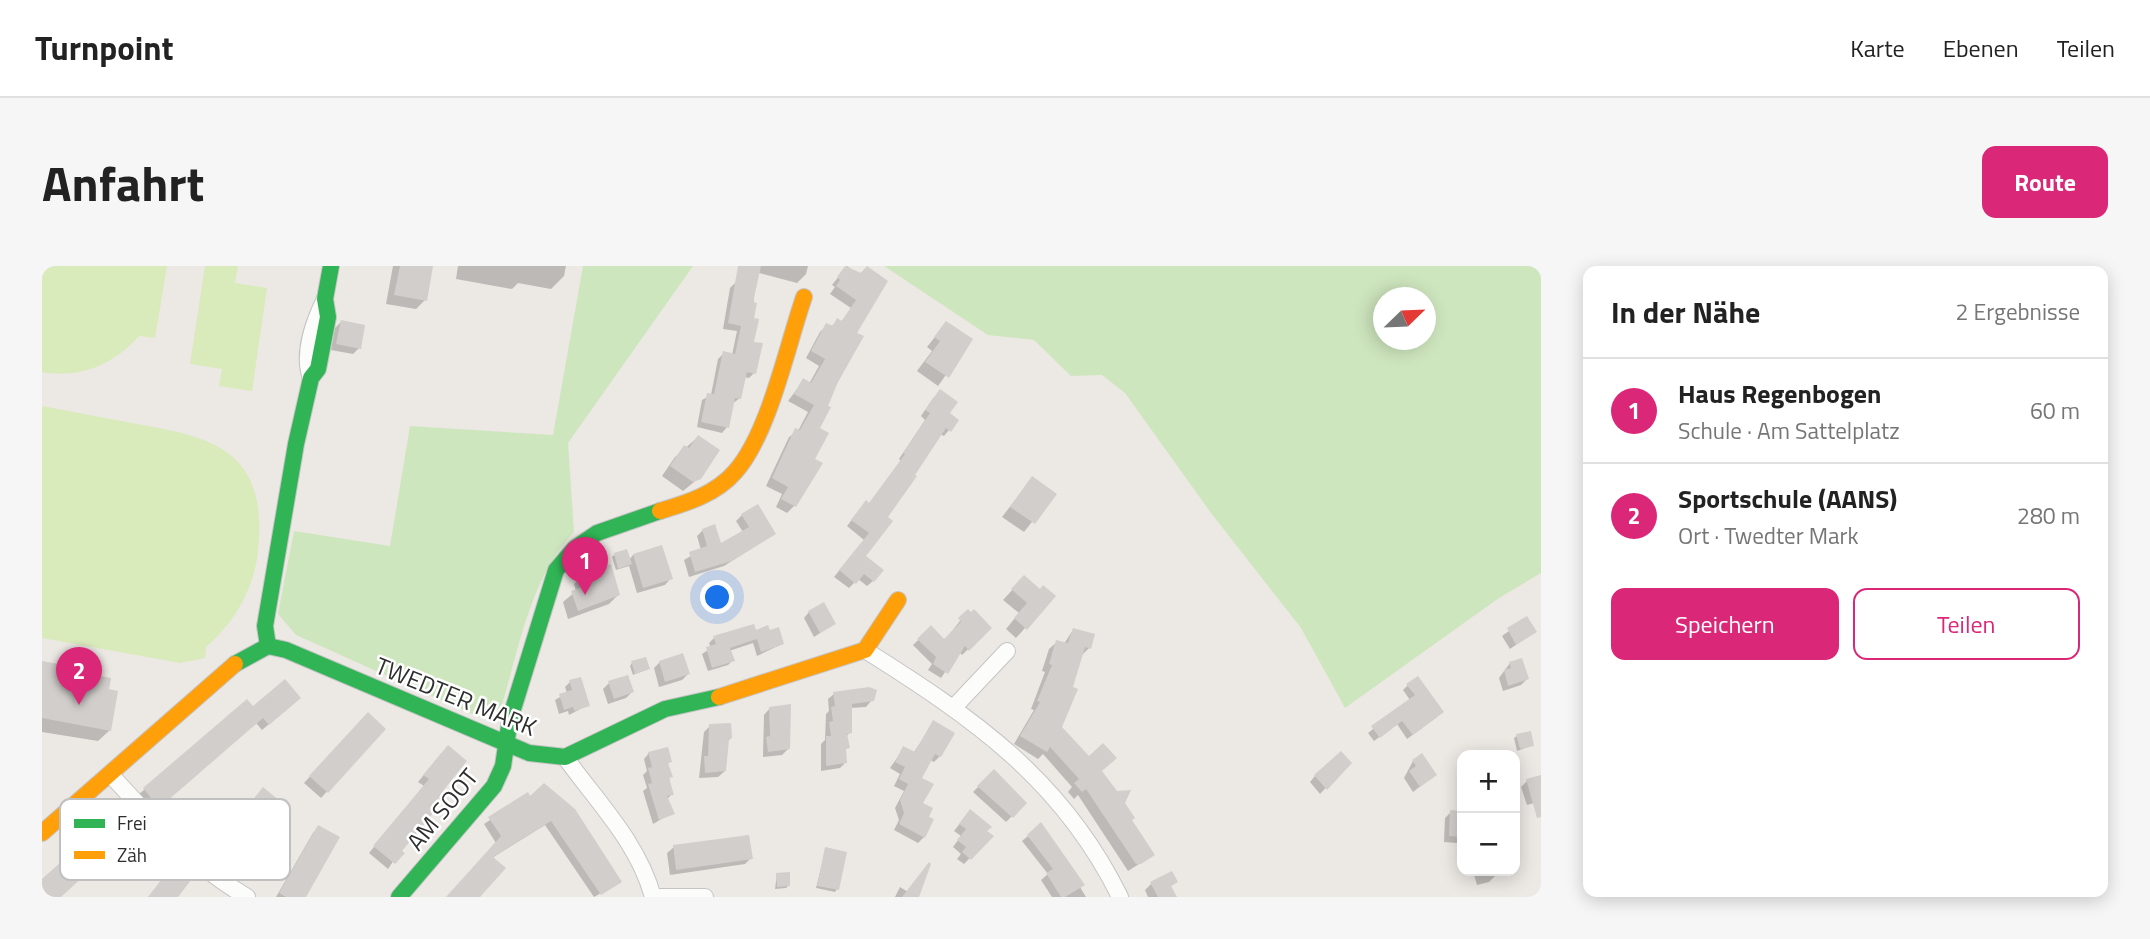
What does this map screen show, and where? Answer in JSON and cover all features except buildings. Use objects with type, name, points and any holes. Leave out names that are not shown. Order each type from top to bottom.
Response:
[{"type":"street","points":[[82,799],[237,662],[268,646],[265,626],[311,378],[318,369],[328,317],[324,299],[331,266]]},
{"type":"street","name":"AM SOOT","points":[[399,897],[494,786],[503,766],[510,719],[556,570],[567,554],[598,531],[700,497],[734,473],[755,439],[804,297]]},
{"type":"street","points":[[653,897],[640,862],[614,819],[565,757],[665,709],[745,691],[865,650],[898,600]]},
{"type":"street","name":"TWEDTER MARK","points":[[268,646],[286,650],[529,753],[565,757]]},
{"type":"street","points":[[865,650],[954,706],[1012,754],[1087,837],[1120,897]]},
{"type":"street","points":[[954,706],[1007,651]]},
{"type":"street","points":[[111,775],[133,799]]},
{"type":"street","points":[[42,833],[60,818]]},
{"type":"street","points":[[220,880],[247,897]]},
{"type":"street","points":[[659,897],[705,897]]},
{"type":"green space","points":[[42,266],[167,266],[155,338],[139,336],[108,362],[83,371],[56,374],[42,372]]},
{"type":"green space","points":[[205,266],[238,266],[235,283],[267,288],[252,391],[219,386],[222,369],[190,364]]},
{"type":"green space","points":[[583,266],[693,266],[568,443],[574,532],[559,550],[536,592],[501,708],[492,718],[479,717],[296,635],[278,614],[294,531],[390,546],[410,426],[553,435]]},
{"type":"green space","points":[[884,266],[1541,266],[1541,573],[1499,598],[1345,708],[1301,628],[1211,513],[1125,393],[1102,375],[1071,376],[1034,340],[988,335]]},
{"type":"green space","points":[[42,406],[188,435],[209,442],[228,453],[242,467],[252,485],[258,509],[257,556],[244,599],[228,625],[206,647],[205,658],[180,663],[42,638]]},
{"type":"traffic: fast","points":[[268,646],[265,626],[296,444],[311,378],[318,369],[328,317],[325,299],[331,266]]},
{"type":"traffic: fast","points":[[399,897],[494,786],[503,766],[510,719],[556,570],[575,548],[597,533],[660,511]]},
{"type":"traffic: fast","points":[[235,664],[268,646],[286,650],[529,753],[565,757],[665,709],[719,697]]},
{"type":"traffic: slow","points":[[660,511],[710,492],[727,480],[747,456],[758,436],[776,389],[804,297]]},
{"type":"traffic: slow","points":[[719,697],[865,650],[898,600]]},
{"type":"traffic: slow","points":[[81,799],[235,664]]},
{"type":"traffic: slow","points":[[42,833],[60,817]]},
{"type":"place","name":"Haus Regenbogen","points":[[585,595]]},
{"type":"place","name":"Sportschule (AANS)","points":[[79,705]]}]
